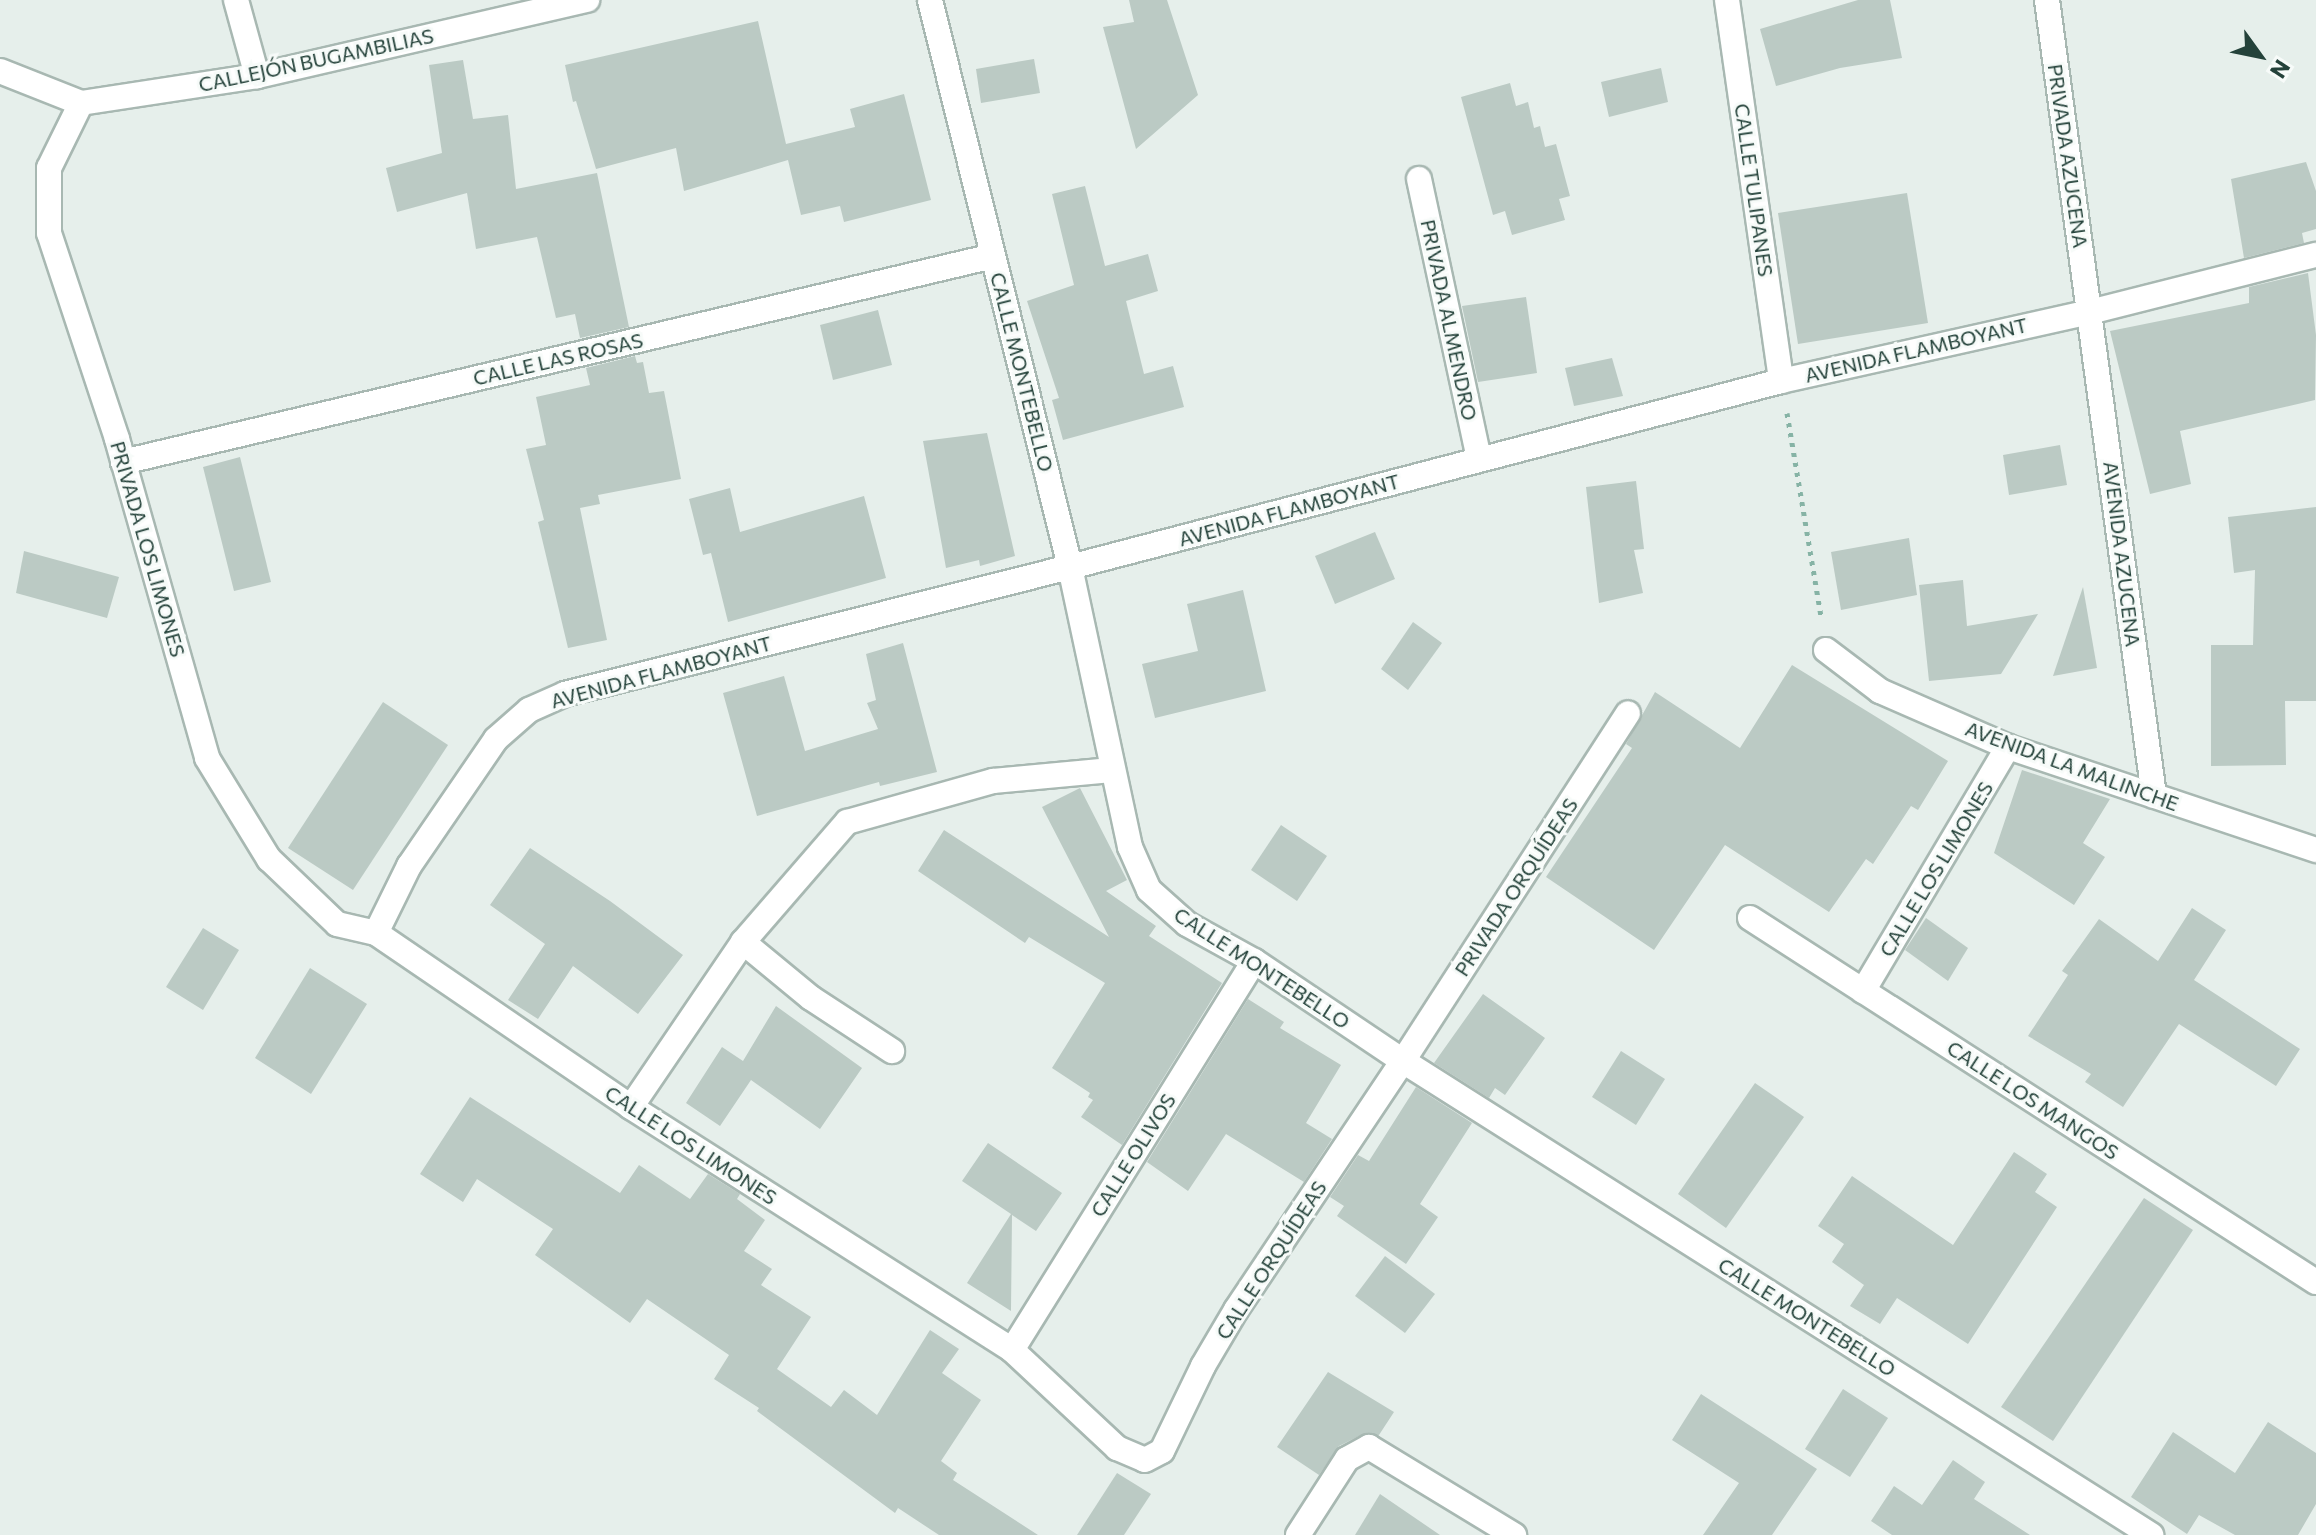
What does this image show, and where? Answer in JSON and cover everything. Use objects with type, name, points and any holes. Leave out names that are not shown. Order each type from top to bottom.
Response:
[{"type":"street","points":[[236,0],[257,76]]},
{"type":"street","name":"CALLEJÓN BUGAMBILIAS","points":[[81,103],[257,76],[587,0]]},
{"type":"street","name":"CALLE MONTEBELLO","points":[[930,0],[1070,567],[1111,770],[1130,847],[1149,890],[1187,924],[1254,961],[1403,1061],[2151,1535]]},
{"type":"street","name":"CALLE TULIPANES","points":[[1727,0],[1781,381]]},
{"type":"street","name":"PRIVADA AZUCENA","points":[[2047,0],[2090,312]]},
{"type":"street","points":[[0,71],[81,103]]},
{"type":"street","name":"PRIVADA LOS LIMONES","points":[[81,103],[49,168],[49,233],[123,462],[207,758],[269,859],[337,924],[376,933]]},
{"type":"street","name":"PRIVADA ALMENDRO","points":[[1419,179],[1479,460]]},
{"type":"street","name":"AVENIDA FLAMBOYANT","points":[[376,933],[409,866],[496,739],[529,710],[565,694],[1070,567],[1781,381],[2090,312],[2316,255]]},
{"type":"street","name":"CALLE LAS ROSAS","points":[[123,462],[993,256]]},
{"type":"street","name":"AVENIDA AZUCENA","points":[[2090,312],[2154,796]]},
{"type":"street","name":"AVENIDA LA MALINCHE","points":[[1826,650],[1880,691],[2008,747],[2316,850]]},
{"type":"street","name":"PRIVADA ORQUÍDEAS","points":[[1403,1061],[1628,713]]},
{"type":"street","name":"CALLE LOS LIMONES","points":[[1863,991],[2008,747]]},
{"type":"street","points":[[631,1107],[743,942],[847,822],[993,781],[1111,770]]},
{"type":"street","name":"CALLE LOS MANGOS","points":[[1750,918],[2316,1282]]},
{"type":"street","name":"CALLE LOS LIMONES","points":[[376,933],[631,1107],[1012,1350],[1117,1448],[1145,1460]]},
{"type":"street","points":[[743,942],[811,998],[892,1051]]},
{"type":"street","name":"CALLE OLIVOS","points":[[1012,1350],[1254,961]]},
{"type":"street","name":"CALLE ORQUÍDEAS","points":[[1145,1460],[1162,1451],[1203,1366],[1236,1310],[1403,1061]]},
{"type":"street","points":[[1298,1535],[1347,1459],[1369,1447],[1514,1535]]},
{"type":"path","points":[[1781,381],[1826,650]]},
{"type":"building","points":[[1129,0],[1167,0],[1198,95],[1136,149],[1103,27],[1134,22]]},
{"type":"building","points":[[1858,0],[1890,0],[1902,58],[1840,68],[1776,86],[1760,29]]},
{"type":"building","points":[[758,21],[786,144],[855,127],[850,109],[904,94],[931,200],[844,222],[840,206],[801,215],[788,160],[684,191],[676,148],[596,169],[576,101],[573,102],[565,65]]},
{"type":"building","points":[[1034,59],[1040,93],[981,103],[976,69]]},
{"type":"building","points":[[463,60],[473,119],[508,115],[516,189],[597,173],[629,327],[580,338],[575,314],[556,318],[537,237],[476,249],[467,193],[397,212],[386,168],[442,153],[429,65]]},
{"type":"building","points":[[1661,68],[1668,102],[1609,117],[1601,82]]},
{"type":"building","points":[[1510,83],[1516,106],[1528,102],[1534,128],[1540,126],[1545,147],[1556,144],[1570,196],[1559,199],[1565,220],[1512,235],[1505,211],[1493,215],[1461,97]]},
{"type":"building","points":[[2306,162],[2316,191],[2316,229],[2302,233],[2304,243],[2244,258],[2231,179]]},
{"type":"building","points":[[1085,186],[1105,266],[1148,254],[1158,291],[1126,301],[1144,374],[1173,366],[1184,407],[1063,440],[1052,400],[1059,398],[1027,301],[1074,285],[1052,194]]},
{"type":"building","points":[[1907,193],[1928,323],[1798,344],[1778,213]]},
{"type":"building","points":[[2308,273],[2316,335],[2315,400],[2180,431],[2191,484],[2150,494],[2110,331],[2249,303],[2249,287]]},
{"type":"building","points":[[1526,297],[1537,373],[1478,382],[1462,306]]},
{"type":"building","points":[[878,310],[892,365],[833,380],[820,325]]},
{"type":"building","points":[[635,356],[637,363],[643,362],[649,393],[664,391],[681,479],[598,495],[600,504],[580,508],[607,640],[568,648],[538,522],[544,520],[526,449],[546,445],[536,397],[590,385],[586,368]]},
{"type":"building","points":[[1612,358],[1623,396],[1574,406],[1565,368]]},
{"type":"building","points":[[987,433],[1015,556],[980,566],[979,560],[946,568],[923,441]]},
{"type":"building","points":[[2060,445],[2067,485],[2009,495],[2003,455]]},
{"type":"building","points":[[240,457],[271,582],[234,591],[203,467]]},
{"type":"building","points":[[1636,481],[1644,549],[1634,550],[1643,593],[1599,603],[1586,487]]},
{"type":"building","points":[[730,488],[740,532],[864,496],[886,578],[728,622],[711,553],[703,555],[689,499]]},
{"type":"building","points":[[2316,507],[2316,701],[2285,701],[2286,765],[2211,766],[2211,645],[2253,645],[2255,570],[2234,573],[2228,517]]},
{"type":"building","points":[[1375,532],[1395,579],[1335,604],[1315,556]]},
{"type":"building","points":[[1909,538],[1917,595],[1841,610],[1831,552]]},
{"type":"building","points":[[24,551],[119,577],[107,618],[16,593]]},
{"type":"building","points":[[1963,580],[1967,626],[2038,614],[2001,674],[1929,681],[1919,585]]},
{"type":"building","points":[[2083,587],[2097,668],[2053,676]]},
{"type":"building","points":[[1243,590],[1266,691],[1155,718],[1142,664],[1198,651],[1187,604]]},
{"type":"building","points":[[1413,622],[1442,643],[1408,690],[1381,669]]},
{"type":"building","points":[[903,643],[937,772],[880,786],[879,782],[757,816],[723,693],[784,676],[805,751],[878,729],[867,703],[876,700],[866,654]]},
{"type":"building","points":[[1792,665],[1948,761],[1918,810],[1911,806],[1873,864],[1866,859],[1829,912],[1725,845],[1654,950],[1546,877],[1632,748],[1626,744],[1655,692],[1740,748]]},
{"type":"building","points":[[383,702],[448,745],[353,890],[288,848]]},
{"type":"building","points":[[2022,770],[2110,799],[2083,843],[2105,857],[2074,905],[1994,853]]},
{"type":"building","points":[[1080,788],[1127,880],[1106,891],[1156,926],[1149,936],[1222,983],[1122,1145],[1081,1117],[1093,1100],[1088,1097],[1090,1093],[1052,1068],[1105,983],[1029,937],[1025,943],[918,871],[944,830],[1109,937],[1042,807]]},
{"type":"building","points":[[1281,825],[1327,856],[1297,901],[1251,870]]},
{"type":"building","points":[[530,848],[610,901],[683,955],[638,1014],[573,966],[538,1019],[508,1000],[545,944],[490,905]]},
{"type":"building","points":[[2192,908],[2226,930],[2194,980],[2300,1049],[2276,1086],[2179,1024],[2123,1107],[2085,1082],[2091,1074],[2028,1036],[2068,975],[2062,971],[2099,919],[2158,961]]},
{"type":"building","points":[[1926,918],[1968,948],[1948,981],[1905,950]]},
{"type":"building","points":[[203,928],[239,950],[203,1010],[166,987]]},
{"type":"building","points":[[310,968],[367,1004],[311,1094],[255,1058]]},
{"type":"building","points":[[1483,994],[1545,1038],[1505,1095],[1495,1088],[1489,1098],[1434,1063]]},
{"type":"building","points":[[1248,999],[1284,1022],[1280,1028],[1341,1065],[1306,1123],[1332,1139],[1304,1182],[1226,1134],[1188,1191],[1147,1162]]},
{"type":"building","points":[[776,1006],[862,1068],[820,1129],[751,1080],[720,1126],[686,1103],[722,1047],[743,1061]]},
{"type":"building","points":[[1621,1051],[1665,1079],[1636,1125],[1592,1097]]},
{"type":"building","points":[[1755,1083],[1804,1117],[1726,1228],[1678,1194]]},
{"type":"building","points":[[1416,1087],[1472,1123],[1420,1204],[1438,1217],[1406,1264],[1337,1216],[1344,1206],[1330,1197],[1358,1155],[1369,1161]]},
{"type":"building","points":[[470,1097],[620,1193],[639,1165],[690,1199],[708,1174],[740,1194],[737,1199],[765,1220],[744,1251],[772,1269],[761,1285],[811,1317],[777,1369],[831,1407],[844,1390],[877,1415],[930,1330],[959,1349],[942,1373],[981,1400],[941,1461],[957,1473],[953,1480],[1038,1535],[939,1535],[898,1508],[895,1513],[757,1411],[759,1408],[714,1379],[729,1355],[647,1299],[630,1323],[535,1255],[553,1229],[477,1179],[463,1202],[420,1174]]},
{"type":"building","points":[[988,1143],[1062,1193],[1036,1231],[1012,1215],[1011,1311],[967,1283],[1011,1214],[962,1181]]},
{"type":"building","points":[[2014,1152],[2047,1174],[2035,1192],[2057,1207],[1968,1344],[1897,1298],[1880,1324],[1850,1306],[1864,1285],[1832,1262],[1844,1244],[1818,1226],[1852,1176],[1953,1245]]},
{"type":"building","points":[[2144,1198],[2193,1230],[2053,1441],[2001,1407]]},
{"type":"building","points":[[1385,1256],[1435,1294],[1405,1333],[1355,1296]]},
{"type":"building","points":[[1328,1372],[1394,1412],[1379,1435],[1363,1434],[1339,1446],[1319,1475],[1277,1447]]},
{"type":"building","points":[[1843,1389],[1888,1418],[1850,1477],[1805,1449]]},
{"type":"building","points":[[1701,1394],[1817,1469],[1772,1535],[1703,1535],[1739,1483],[1672,1440]]},
{"type":"building","points":[[2268,1422],[2316,1453],[2316,1504],[2298,1535],[2235,1535],[2199,1515],[2187,1534],[2131,1497],[2173,1432],[2235,1473]]},
{"type":"building","points":[[1953,1460],[1985,1482],[1974,1499],[2030,1535],[1892,1535],[1871,1521],[1894,1486],[1922,1505]]},
{"type":"building","points":[[1117,1473],[1151,1494],[1124,1535],[1077,1535]]},
{"type":"building","points":[[1380,1494],[1440,1535],[1355,1535]]}]
